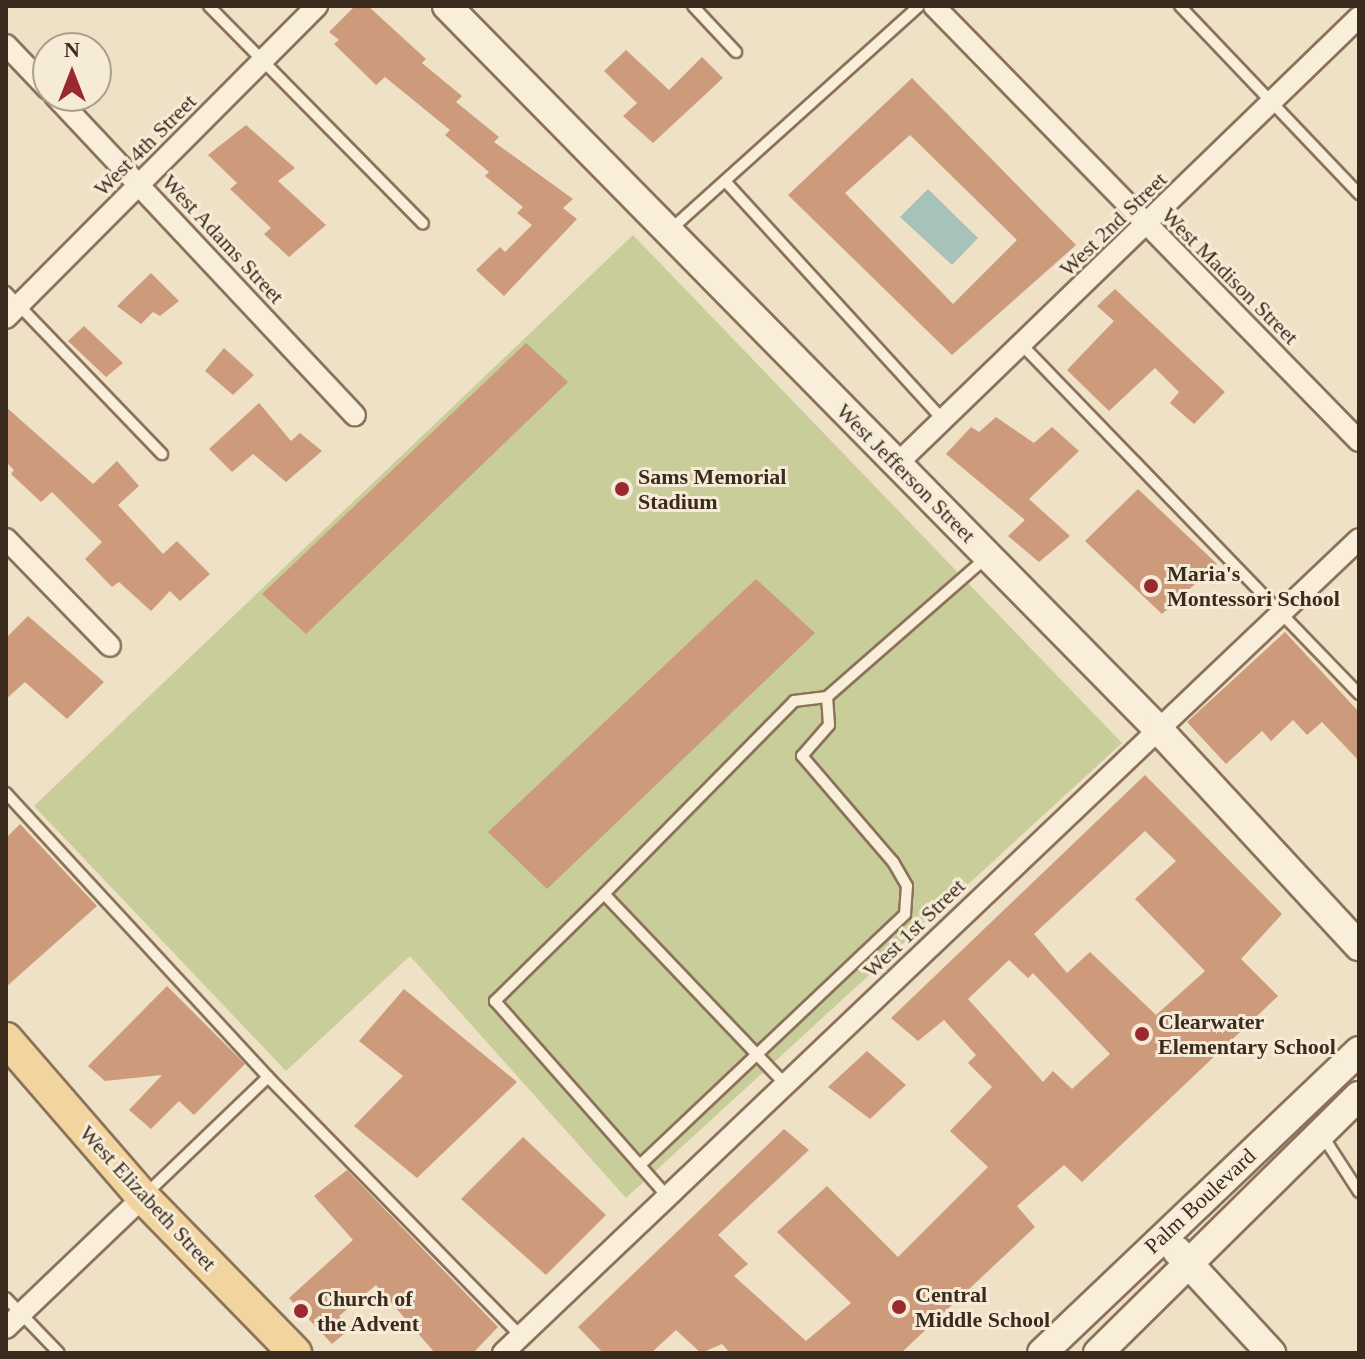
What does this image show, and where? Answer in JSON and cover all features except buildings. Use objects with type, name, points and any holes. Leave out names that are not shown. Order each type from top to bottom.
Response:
[{"type":"main road","name":"West Elizabeth Street","points":[[6,1039],[143,1197],[295,1353]]},
{"type":"street","name":"West 4th Street","points":[[10,305],[139,185],[317,6]]},
{"type":"street","name":"West Jefferson Street","points":[[447,6],[1158,729],[1359,946]]},
{"type":"street","name":"West Madison Street","points":[[934,6],[1359,441]]},
{"type":"street","name":"West 2nd Street","points":[[897,464],[1359,17]]},
{"type":"street","points":[[6,45],[32,72]]},
{"type":"street","name":"West Adams Street","points":[[70,112],[355,415]]},
{"type":"street","points":[[6,539],[110,646]]},
{"type":"street","name":"West 1st Street","points":[[503,1353],[1359,539]]},
{"type":"street","name":"Palm Boulevard","points":[[1042,1353],[1359,1051]]},
{"type":"street","name":"Palm Boulevard","points":[[1098,1353],[1359,1096]]},
{"type":"street","points":[[13,1321],[143,1197]]},
{"type":"street","points":[[1164,1235],[1271,1353]]},
{"type":"lane","points":[[209,6],[423,224]]},
{"type":"lane","points":[[693,6],[736,52]]},
{"type":"lane","points":[[668,233],[919,6]]},
{"type":"lane","points":[[1180,6],[1359,194]]},
{"type":"lane","points":[[725,181],[943,420]]},
{"type":"lane","points":[[10,305],[162,454]]},
{"type":"lane","points":[[1022,345],[1359,694]]},
{"type":"lane","points":[[667,1196],[495,1001],[794,701],[827,697],[988,556]]},
{"type":"lane","points":[[640,1165],[754,1053],[905,914],[907,886],[893,862],[802,756],[829,725],[827,697]]},
{"type":"lane","points":[[6,793],[268,1077],[521,1336]]},
{"type":"lane","points":[[604,894],[785,1084]]},
{"type":"lane","points":[[143,1197],[268,1077]]},
{"type":"lane","points":[[1321,1134],[1359,1192]]},
{"type":"lane","points":[[6,1298],[13,1321],[59,1353]]},
{"type":"green space","name":"Sams Memorial Stadium","points":[[633,235],[1122,743],[626,1198],[410,956],[286,1071],[34,806]]},
{"type":"water","points":[[928,189],[978,238],[952,265],[900,217]]},
{"type":"place","name":"Sams Memorial Stadium","points":[[622,489]]},
{"type":"place","name":"Maria's Montessori School","points":[[1151,586]]},
{"type":"place","name":"Clearwater Elementary School","points":[[1142,1034]]},
{"type":"place","name":"Central Middle School","points":[[899,1307]]},
{"type":"place","name":"Church of the Advent","points":[[301,1311]]}]
